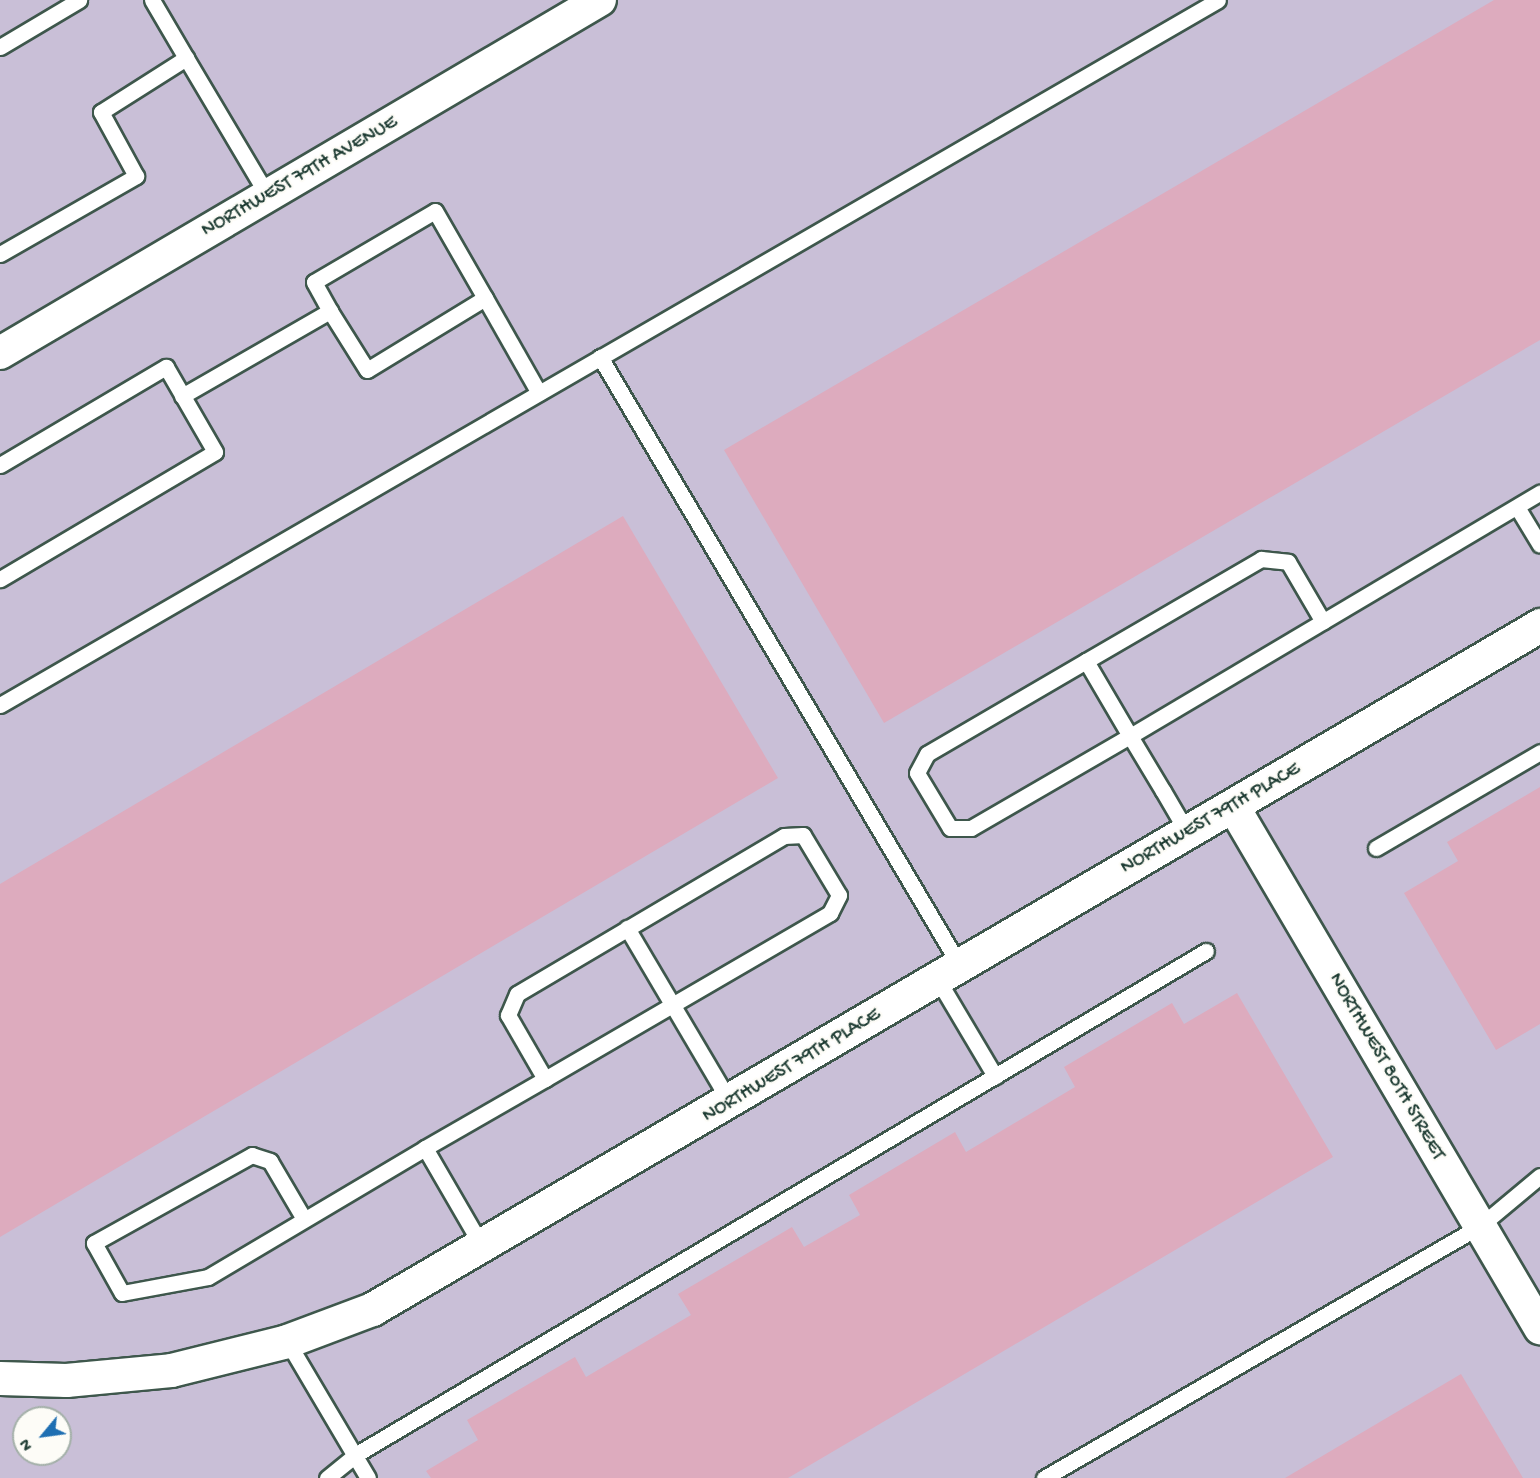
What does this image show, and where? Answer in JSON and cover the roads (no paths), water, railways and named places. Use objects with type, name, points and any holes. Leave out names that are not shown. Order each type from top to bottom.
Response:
[{"type":"main road","name":"NORTHWEST 79TH PLACE","points":[[0,1378],[118,1377],[211,1362],[287,1341],[372,1309],[483,1248],[1540,626]]},
{"type":"street","name":"NORTHWEST 79TH AVENUE","points":[[0,353],[600,0]]},
{"type":"street","name":"NORTHWEST 80TH STREET","points":[[1233,806],[1540,1328]]},
{"type":"lane","points":[[0,47],[79,0]]},
{"type":"lane","points":[[152,0],[268,196]]},
{"type":"lane","points":[[0,705],[1218,0]]},
{"type":"lane","points":[[0,254],[136,176],[101,112],[186,58]]},
{"type":"lane","points":[[485,298],[368,370],[314,282],[435,211],[485,298],[539,393]]},
{"type":"lane","points":[[183,396],[330,311]]},
{"type":"lane","points":[[600,357],[949,973],[995,1076]]},
{"type":"lane","points":[[0,465],[166,367],[215,452],[0,579]]},
{"type":"lane","points":[[1323,622],[1288,562],[1261,559],[927,754],[917,772],[950,828],[971,828],[1130,736],[1323,622],[1540,493]]},
{"type":"lane","points":[[1517,507],[1540,546]]},
{"type":"lane","points":[[1086,661],[1188,832]]},
{"type":"lane","points":[[1376,848],[1540,752]]},
{"type":"lane","points":[[304,1219],[270,1161],[252,1155],[94,1243],[122,1293],[208,1277],[830,913],[838,895],[803,835],[784,836],[517,994],[508,1015],[545,1079]]},
{"type":"lane","points":[[627,928],[730,1102]]},
{"type":"lane","points":[[327,1478],[355,1455],[1206,951]]},
{"type":"lane","points":[[425,1148],[483,1248]]},
{"type":"lane","points":[[1044,1478],[1480,1226],[1540,1176]]},
{"type":"lane","points":[[287,1341],[368,1478]]}]
